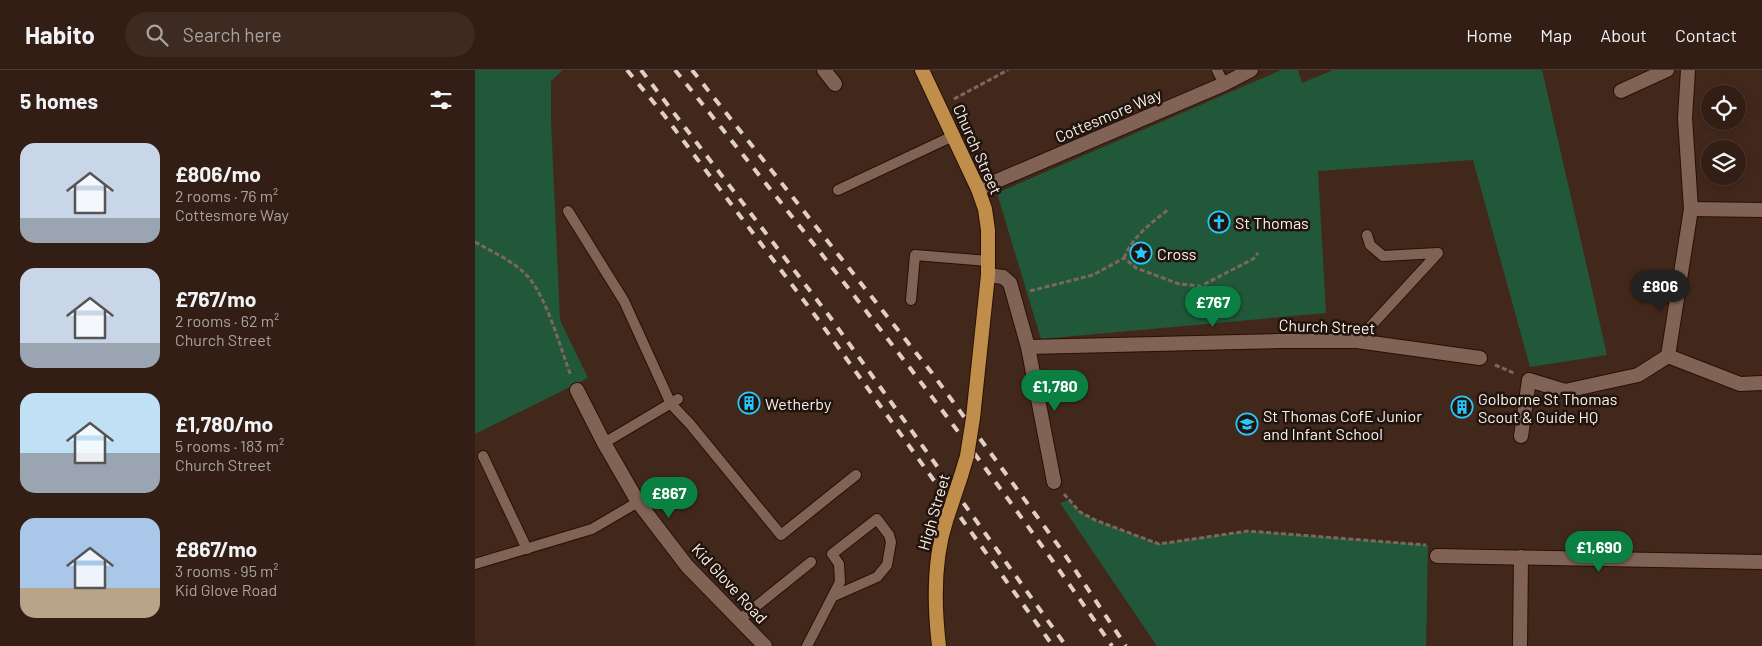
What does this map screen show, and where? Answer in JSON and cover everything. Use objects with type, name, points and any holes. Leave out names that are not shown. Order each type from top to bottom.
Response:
[{"type":"main road","name":"Church Street","points":[[922,70],[978,189],[985,209],[988,230],[988,275],[973,418]]},
{"type":"main road","name":"High Street","points":[[939,646],[935,601],[937,552],[967,456],[973,418]]},
{"type":"street","points":[[824,70],[835,84]]},
{"type":"street","name":"Cottesmore Way","points":[[978,189],[1224,84],[1251,70]]},
{"type":"street","points":[[1621,91],[1667,70]]},
{"type":"street","points":[[1521,436],[1529,380],[1565,391],[1638,375],[1667,356],[1691,209],[1685,118],[1688,70]]},
{"type":"street","points":[[1691,209],[1762,210]]},
{"type":"street","points":[[988,275],[1003,277],[1010,283],[1014,294],[1028,347],[1054,482]]},
{"type":"street","name":"Church Street","points":[[1028,347],[1270,341],[1357,342],[1480,358]]},
{"type":"street","points":[[1667,356],[1740,384],[1762,384]]},
{"type":"street","name":"Kid Glove Road","points":[[577,390],[604,443],[638,502],[687,566],[765,646]]},
{"type":"street","points":[[1437,556],[1762,562]]},
{"type":"street","points":[[1520,646],[1521,557]]},
{"type":"lane","points":[[1217,70],[1224,84]]},
{"type":"lane","points":[[838,190],[953,136]]},
{"type":"lane","points":[[567,210],[625,301],[675,401],[690,424],[781,535],[856,475]]},
{"type":"lane","points":[[1357,342],[1438,253],[1383,256],[1370,245],[1367,236]]},
{"type":"lane","points":[[911,300],[915,255],[988,260]]},
{"type":"lane","points":[[604,443],[675,401]]},
{"type":"lane","points":[[483,456],[527,548]]},
{"type":"lane","points":[[475,564],[592,529],[638,502]]},
{"type":"lane","points":[[807,646],[840,582],[839,564],[832,554],[877,519],[889,535],[891,542],[887,565],[877,577],[834,596]]},
{"type":"lane","points":[[739,620],[811,562]]},
{"type":"path","points":[[940,107],[1009,70]]},
{"type":"path","points":[[1014,294],[1093,275],[1124,258],[1129,245],[1169,209]]},
{"type":"path","points":[[475,242],[521,271],[529,279],[542,301],[577,390]]},
{"type":"path","points":[[1124,258],[1136,268],[1179,284],[1201,286],[1253,259],[1258,253]]},
{"type":"path","points":[[1480,358],[1529,380]]},
{"type":"path","points":[[1054,482],[1080,512],[1095,520],[1159,544],[1248,532],[1428,545],[1437,556]]},
{"type":"green space","points":[[475,70],[563,70],[551,81],[551,121],[560,320],[588,378],[475,434]]},
{"type":"green space","points":[[1281,70],[1298,70],[1302,83],[1333,70],[1542,70],[1607,355],[1530,367],[1473,160],[1318,171],[1326,313],[1041,339],[997,193]]},
{"type":"green space","points":[[1069,500],[1080,512],[1095,520],[1159,544],[1248,531],[1428,545],[1426,646],[1157,646],[1060,503]]},
{"type":"railway","points":[[627,70],[664,115],[820,322],[1053,646]]},
{"type":"railway","points":[[641,70],[830,317],[1066,646]]},
{"type":"railway","points":[[675,70],[844,282],[954,426],[1008,498],[1112,646]]},
{"type":"railway","points":[[692,70],[932,373],[1063,552],[1126,646]]},
{"type":"place","name":"St Thomas","points":[[1219,222]]},
{"type":"place","name":"Cross","points":[[1141,253]]},
{"type":"place","name":"Wetherby","points":[[749,403]]},
{"type":"place","name":"Golborne St Thomas Scout & Guide HQ","points":[[1462,407]]},
{"type":"place","name":"St Thomas CofE Junior and Infant School","points":[[1247,424]]}]
